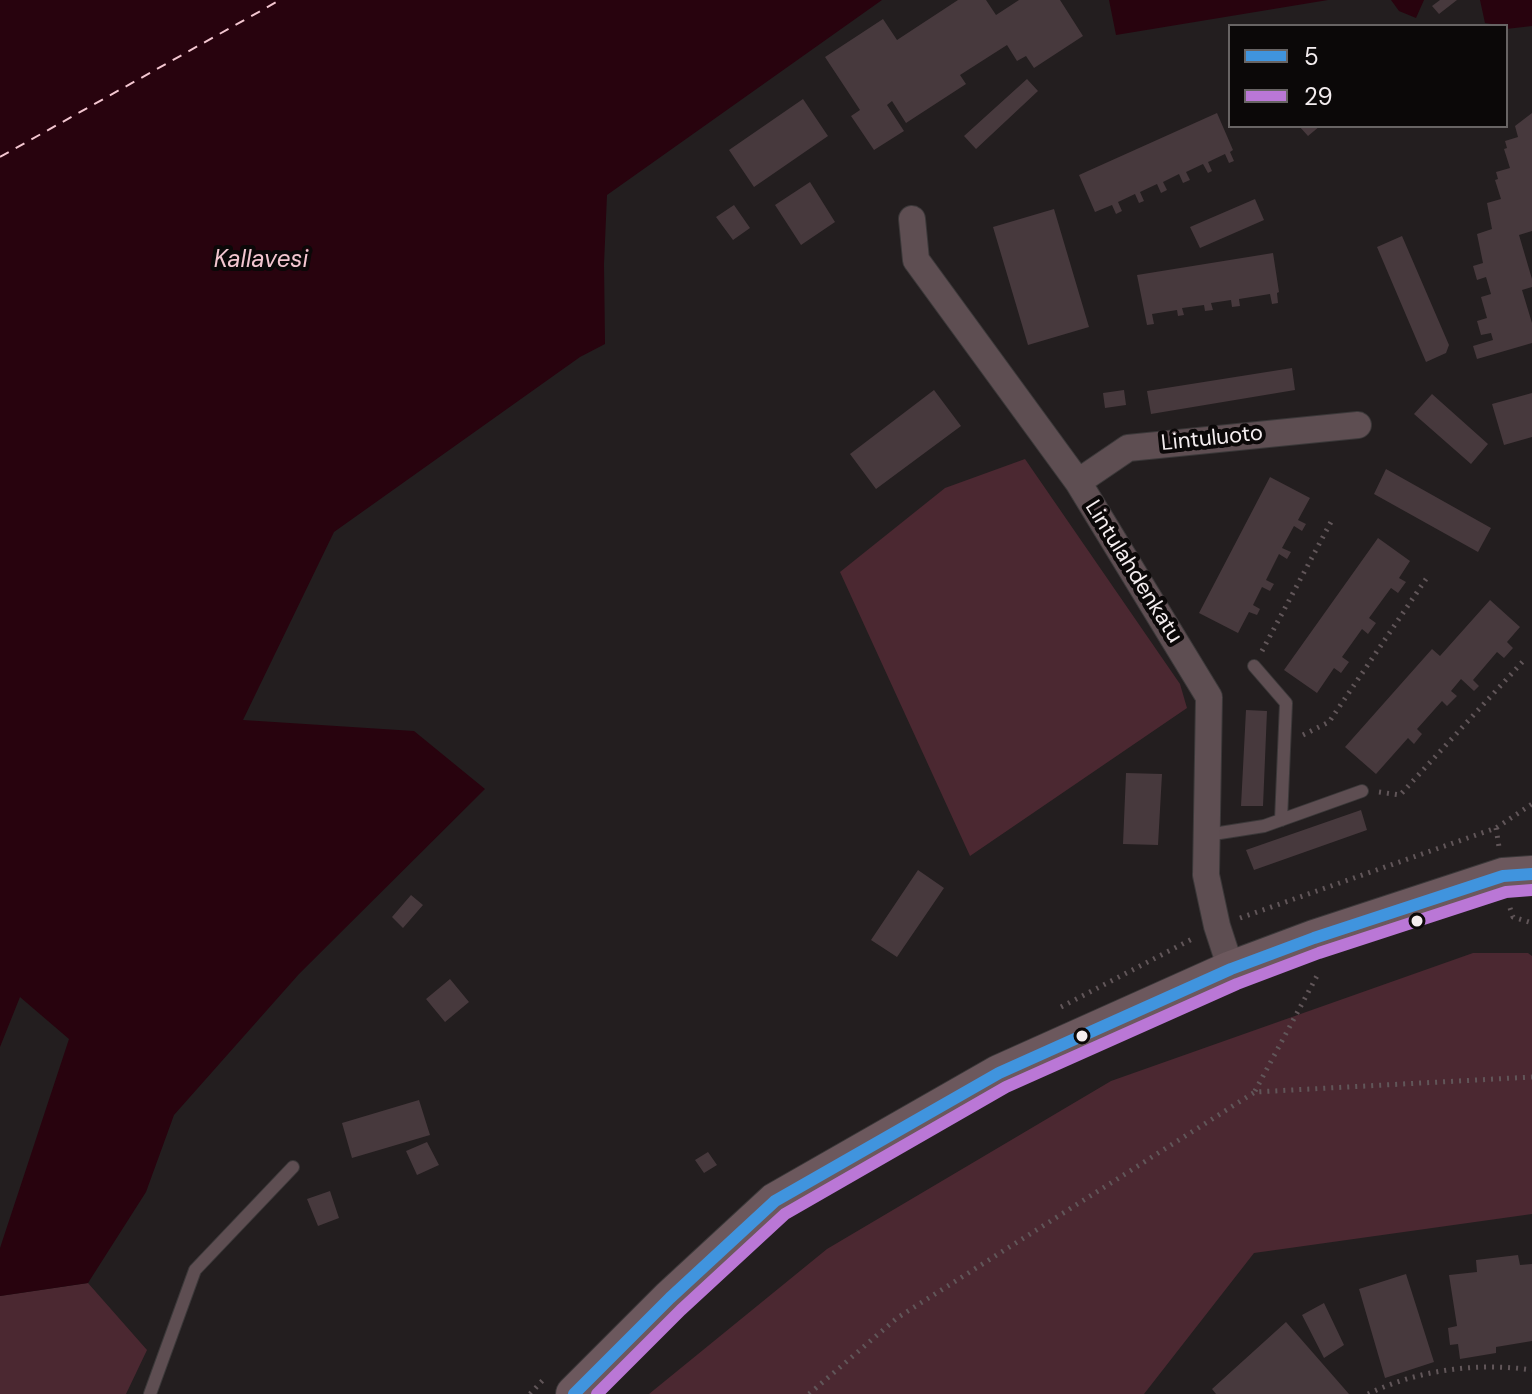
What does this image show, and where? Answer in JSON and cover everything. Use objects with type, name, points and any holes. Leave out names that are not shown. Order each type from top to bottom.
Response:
[{"type":"main road","points":[[574,1394],[670,1298],[775,1201],[999,1073],[1231,969],[1314,938],[1503,876],[1532,874]]},
{"type":"street","name":"Lintulahdenkatu","points":[[912,219],[916,260],[1078,482],[1209,697],[1206,875],[1217,926],[1231,969]]},
{"type":"street","name":"Lintuluoto","points":[[1078,482],[1128,448],[1358,425]]},
{"type":"lane","points":[[1254,666],[1286,703],[1281,820]]},
{"type":"lane","points":[[1207,835],[1264,826],[1362,791]]},
{"type":"lane","points":[[150,1394],[195,1270],[293,1167]]},
{"type":"path","points":[[1254,666],[1332,520]]},
{"type":"path","points":[[1284,744],[1329,722],[1426,579]]},
{"type":"path","points":[[1362,791],[1400,795],[1526,658]]},
{"type":"path","points":[[1513,917],[1532,923]]},
{"type":"path","points":[[1255,1092],[1318,974]]},
{"type":"path","points":[[809,1394],[897,1318],[1255,1092],[1532,1077]]},
{"type":"path","points":[[1368,1394],[1407,1378],[1446,1371],[1510,1367],[1532,1370]]},
{"type":"shaded area","points":[[1025,459],[1180,684],[1187,708],[970,856],[840,572],[945,488]]},
{"type":"shaded area","points":[[1473,953],[1528,953],[1532,956],[1532,1214],[1254,1253],[1144,1394],[649,1394],[827,1249],[1111,1081]]},
{"type":"shaded area","points":[[88,1283],[147,1350],[126,1394],[0,1394],[0,1296]]},
{"type":"water","name":"Kallavesi","points":[[0,0],[882,0],[607,195],[605,344],[580,357],[334,532],[243,720],[414,731],[485,789],[299,974],[174,1115],[146,1192],[88,1283],[0,1296],[0,1248],[69,1039],[20,997],[0,1047]]},
{"type":"water","points":[[1109,0],[1328,0],[1116,35]]},
{"type":"water","points":[[1391,0],[1424,0],[1416,18],[1399,11]]},
{"type":"water","points":[[1480,0],[1532,0],[1532,26],[1508,29],[1508,24],[1485,23]]},
{"type":"building","points":[[958,0],[986,0],[996,15],[1019,0],[1060,0],[1083,36],[1034,68],[1026,56],[1017,61],[1007,45],[960,75],[966,84],[906,123],[892,101],[887,105],[904,131],[874,150],[851,116],[860,110],[825,57],[883,19],[897,40]]},
{"type":"building","points":[[1440,0],[1457,0],[1439,14],[1432,6]]},
{"type":"building","points":[[1027,79],[1038,91],[976,149],[964,136]]},
{"type":"building","points":[[803,99],[828,136],[754,187],[729,150]]},
{"type":"building","points":[[1217,113],[1233,150],[1230,152],[1234,161],[1229,163],[1225,154],[1208,162],[1212,171],[1208,173],[1203,164],[1186,172],[1190,180],[1183,183],[1179,174],[1163,182],[1167,190],[1161,193],[1157,184],[1140,192],[1144,201],[1139,203],[1135,194],[1118,202],[1122,211],[1116,214],[1112,205],[1095,212],[1079,175]]},
{"type":"building","points":[[1532,113],[1532,231],[1519,235],[1532,279],[1532,287],[1522,290],[1532,323],[1532,343],[1477,359],[1473,346],[1493,340],[1491,333],[1481,335],[1477,321],[1487,318],[1481,297],[1491,294],[1486,277],[1477,280],[1473,266],[1483,263],[1477,234],[1492,229],[1487,203],[1501,199],[1495,180],[1498,179],[1496,172],[1510,168],[1504,149],[1507,148],[1505,141],[1518,137],[1515,126]]},
{"type":"building","points":[[1301,128],[1318,128],[1308,136]]},
{"type":"building","points":[[810,182],[835,222],[801,245],[775,205]]},
{"type":"building","points":[[1255,199],[1264,220],[1200,248],[1190,227]]},
{"type":"building","points":[[734,205],[750,228],[733,240],[716,217]]},
{"type":"building","points":[[1054,209],[1089,327],[1028,345],[993,227]]},
{"type":"building","points":[[1402,236],[1449,345],[1446,353],[1426,362],[1377,247]]},
{"type":"building","points":[[1273,253],[1278,303],[1272,304],[1270,294],[1239,299],[1240,306],[1232,307],[1231,300],[1211,303],[1213,310],[1205,311],[1204,305],[1182,308],[1184,315],[1178,316],[1177,310],[1152,314],[1154,324],[1147,325],[1137,275]]},
{"type":"building","points":[[1292,368],[1295,390],[1151,414],[1147,391]]},
{"type":"building","points":[[934,390],[961,426],[876,489],[850,454]]},
{"type":"building","points":[[1124,390],[1126,405],[1105,408],[1103,393]]},
{"type":"building","points":[[1532,393],[1532,437],[1504,445],[1492,404]]},
{"type":"building","points":[[1432,394],[1488,444],[1471,464],[1414,414]]},
{"type":"building","points":[[1386,469],[1491,528],[1478,552],[1374,494]]},
{"type":"building","points":[[1270,477],[1310,498],[1298,520],[1306,524],[1302,531],[1294,526],[1282,548],[1291,552],[1287,559],[1279,554],[1266,580],[1274,584],[1270,591],[1262,587],[1253,605],[1260,609],[1257,615],[1249,612],[1238,633],[1199,613]]},
{"type":"building","points":[[1378,538],[1410,561],[1399,578],[1406,582],[1398,593],[1391,588],[1369,618],[1376,623],[1368,634],[1362,629],[1342,657],[1349,662],[1341,673],[1334,668],[1317,693],[1284,670]]},
{"type":"building","points":[[1490,600],[1520,627],[1507,642],[1513,648],[1504,658],[1497,652],[1473,680],[1479,686],[1474,691],[1461,679],[1451,691],[1457,696],[1447,706],[1442,701],[1417,729],[1422,734],[1414,744],[1408,738],[1376,774],[1345,747],[1432,649],[1440,656]]},
{"type":"building","points":[[1246,710],[1267,711],[1263,806],[1241,806]]},
{"type":"building","points":[[1126,773],[1162,774],[1158,845],[1123,844]]},
{"type":"building","points":[[1361,810],[1367,830],[1254,870],[1246,850]]},
{"type":"building","points":[[918,870],[944,888],[897,957],[871,940]]},
{"type":"building","points":[[411,895],[423,905],[403,928],[392,917]]},
{"type":"building","points":[[450,979],[469,1002],[445,1022],[426,999]]},
{"type":"building","points":[[419,1100],[430,1135],[352,1158],[342,1123]]},
{"type":"building","points":[[427,1142],[439,1165],[417,1175],[406,1151]]},
{"type":"building","points":[[708,1152],[717,1165],[704,1173],[695,1160]]},
{"type":"building","points":[[330,1191],[339,1218],[318,1226],[307,1199]]},
{"type":"building","points":[[1518,1255],[1520,1265],[1532,1264],[1532,1341],[1496,1347],[1496,1353],[1460,1359],[1458,1344],[1450,1345],[1448,1328],[1457,1326],[1449,1275],[1477,1272],[1476,1260]]},
{"type":"building","points":[[1406,1274],[1434,1362],[1385,1378],[1359,1289]]},
{"type":"building","points":[[1324,1303],[1344,1345],[1324,1358],[1302,1315]]},
{"type":"building","points":[[1286,1322],[1349,1394],[1216,1394],[1212,1389]]},
{"type":"ferry route","points":[[0,157],[280,0]]},
{"type":"transit line","name":"5","points":[[574,1394],[670,1298],[775,1201],[999,1073],[1231,969],[1314,938],[1503,876],[1532,874]]},
{"type":"transit line","name":"29","points":[[597,1394],[681,1310],[785,1214],[1006,1087],[1237,984],[1319,953],[1506,892],[1532,890]]}]
